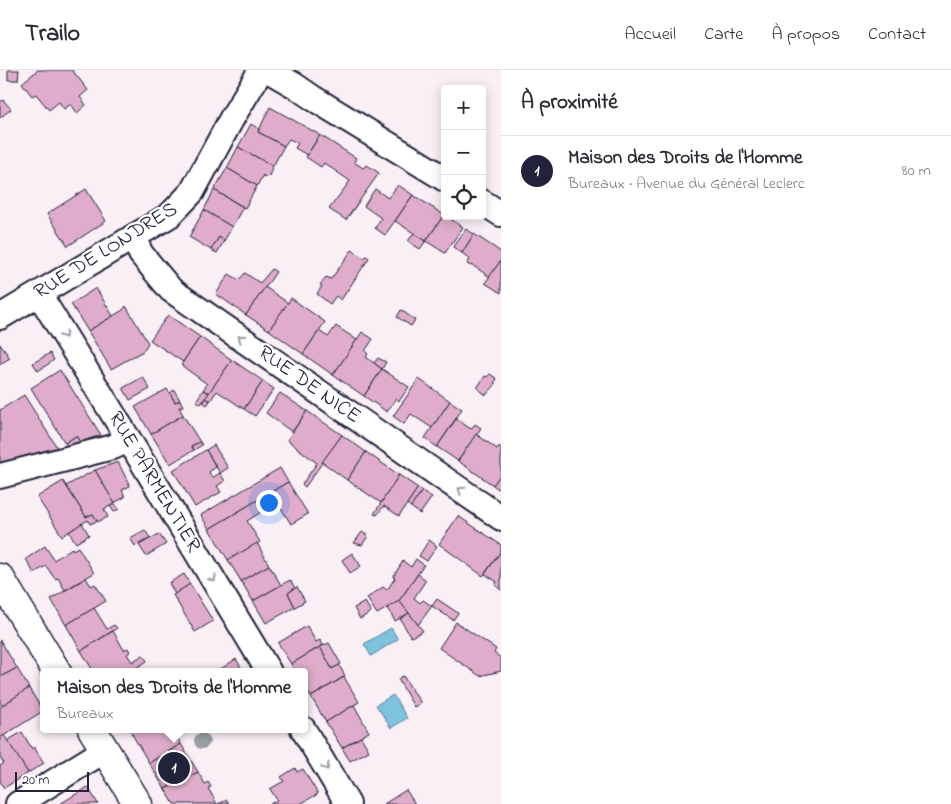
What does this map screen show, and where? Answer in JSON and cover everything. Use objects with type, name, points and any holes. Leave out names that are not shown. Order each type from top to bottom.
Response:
[{"type":"main road","points":[[0,578],[55,668]]},
{"type":"main road","points":[[98,739],[138,804]]},
{"type":"street","name":"RUE DE LONDRES","points":[[0,317],[170,215],[192,192],[232,118],[261,70]]},
{"type":"street","points":[[268,70],[441,177]]},
{"type":"street","points":[[486,205],[501,214]]},
{"type":"street","name":"RUE DE NICE","points":[[134,237],[141,254],[171,290],[501,518]]},
{"type":"street","name":"RUE PARMENTIER","points":[[39,294],[267,668]]},
{"type":"street","points":[[0,476],[112,447],[129,440]]},
{"type":"street","points":[[305,733],[348,804]]},
{"type":"street","points":[[18,804],[98,739]]},
{"type":"water","points":[[391,628],[398,639],[371,656],[364,644]]},
{"type":"water","points":[[393,695],[407,718],[391,728],[376,705]]},
{"type":"building","points":[[8,70],[19,70],[18,80],[8,80]]},
{"type":"building","points":[[38,70],[72,70],[88,90],[80,97],[86,105],[77,113],[71,104],[64,109],[59,102],[49,110],[36,94],[32,96],[22,83]]},
{"type":"building","points":[[3,100],[11,109],[0,118],[0,102]]},
{"type":"building","points":[[270,107],[320,135],[307,155],[295,148],[298,143],[289,139],[284,146],[258,132]]},
{"type":"building","points":[[251,124],[259,129],[258,132],[284,146],[273,166],[238,147]]},
{"type":"building","points":[[320,135],[356,158],[354,162],[363,168],[367,165],[379,173],[346,220],[329,209],[350,181],[324,163],[321,167],[306,157]]},
{"type":"building","points":[[238,147],[271,165],[272,168],[269,176],[264,177],[263,175],[257,186],[227,168]]},
{"type":"building","points":[[227,168],[257,186],[245,208],[214,190]]},
{"type":"building","points":[[398,185],[413,195],[385,235],[375,228],[381,218],[364,206],[375,189],[388,198]]},
{"type":"building","points":[[86,189],[106,221],[68,246],[47,214]]},
{"type":"building","points":[[214,190],[243,207],[232,227],[204,210]]},
{"type":"building","points":[[413,195],[441,213],[441,219],[426,241],[395,221]]},
{"type":"building","points":[[204,210],[232,227],[224,241],[219,237],[211,250],[189,237]]},
{"type":"building","points":[[441,219],[452,220],[463,227],[445,253],[426,241]]},
{"type":"building","points":[[466,229],[474,234],[462,253],[453,247]]},
{"type":"building","points":[[414,233],[426,241],[420,249],[408,241]]},
{"type":"building","points":[[474,234],[501,252],[501,260],[490,277],[472,265],[467,264],[470,259],[462,253]]},
{"type":"building","points":[[219,237],[224,241],[217,253],[211,250]]},
{"type":"building","points":[[352,250],[364,258],[366,256],[369,258],[341,300],[336,296],[330,304],[317,294],[322,286],[320,285],[326,277],[331,279]]},
{"type":"building","points":[[501,260],[501,293],[485,283]]},
{"type":"building","points":[[272,269],[276,272],[246,315],[216,294],[229,274],[239,280],[245,273],[260,283]]},
{"type":"building","points":[[265,287],[288,303],[269,330],[246,315]]},
{"type":"building","points":[[96,288],[113,316],[88,331],[71,304]]},
{"type":"building","points":[[291,298],[325,322],[303,354],[269,330]]},
{"type":"building","points":[[126,306],[148,343],[143,351],[111,369],[88,331],[123,310]]},
{"type":"building","points":[[401,310],[415,320],[411,326],[397,317]]},
{"type":"building","points":[[168,315],[200,337],[183,362],[150,340]]},
{"type":"building","points":[[336,326],[357,340],[333,375],[303,354],[319,331],[328,337]]},
{"type":"building","points":[[362,332],[373,339],[365,351],[368,354],[366,357],[382,369],[364,396],[333,375]]},
{"type":"building","points":[[200,337],[232,360],[209,393],[203,390],[207,384],[181,365]]},
{"type":"building","points":[[0,344],[10,358],[0,364]]},
{"type":"building","points":[[50,353],[54,360],[38,371],[33,363]]},
{"type":"building","points":[[378,358],[386,362],[382,369],[374,363]]},
{"type":"building","points":[[232,360],[263,381],[244,409],[217,391],[210,401],[205,398]]},
{"type":"building","points":[[382,369],[409,387],[399,401],[396,398],[387,412],[364,396]]},
{"type":"building","points":[[60,370],[101,435],[80,442],[76,436],[65,443],[31,388]]},
{"type":"building","points":[[490,374],[497,379],[494,383],[496,384],[486,395],[477,388],[485,376],[487,377]]},
{"type":"building","points":[[143,377],[150,389],[130,400],[123,388]]},
{"type":"building","points":[[419,379],[450,401],[432,428],[411,414],[404,424],[393,416]]},
{"type":"building","points":[[263,381],[274,389],[255,416],[244,409]]},
{"type":"building","points":[[167,389],[175,402],[180,400],[183,406],[179,407],[183,415],[151,434],[135,407]]},
{"type":"building","points":[[174,390],[180,400],[175,402],[170,393]]},
{"type":"building","points":[[203,390],[209,393],[201,404],[196,401]]},
{"type":"building","points":[[280,393],[307,411],[292,432],[266,413]]},
{"type":"building","points":[[24,395],[58,449],[51,449],[0,463],[0,410]]},
{"type":"building","points":[[205,398],[210,401],[207,405],[203,402]]},
{"type":"building","points":[[450,401],[462,409],[437,447],[425,438]]},
{"type":"building","points":[[307,411],[342,435],[305,487],[302,484],[317,463],[287,440]]},
{"type":"building","points":[[183,415],[200,442],[191,446],[194,450],[170,464],[151,434]]},
{"type":"building","points":[[456,419],[471,429],[475,424],[481,428],[458,461],[437,447]]},
{"type":"building","points":[[476,434],[497,449],[499,446],[501,448],[501,474],[493,485],[458,461]]},
{"type":"building","points":[[342,435],[366,452],[347,480],[322,462]]},
{"type":"building","points":[[76,436],[80,442],[67,446],[65,443]]},
{"type":"building","points":[[200,442],[202,445],[194,450],[191,446]]},
{"type":"building","points":[[214,445],[228,468],[220,473],[206,450]]},
{"type":"building","points":[[206,450],[216,467],[209,472],[212,478],[220,473],[225,481],[217,486],[221,492],[195,507],[173,470]]},
{"type":"building","points":[[366,452],[399,475],[381,503],[347,480]]},
{"type":"building","points":[[118,462],[130,486],[122,490],[125,497],[114,503],[95,470]]},
{"type":"building","points":[[280,468],[288,482],[209,529],[201,515]]},
{"type":"building","points":[[95,470],[115,504],[104,509],[108,517],[97,522],[93,514],[86,517],[66,486]]},
{"type":"building","points":[[501,474],[501,491],[493,485]]},
{"type":"building","points":[[399,475],[418,488],[399,516],[384,506],[377,515],[374,514]]},
{"type":"building","points":[[63,481],[86,517],[93,514],[97,521],[90,524],[88,520],[62,536],[37,497]]},
{"type":"building","points":[[288,482],[308,514],[291,524],[277,502],[247,521],[260,542],[228,560],[209,529]]},
{"type":"building","points":[[418,488],[422,491],[411,507],[407,504]]},
{"type":"building","points":[[422,491],[432,497],[420,514],[411,507]]},
{"type":"building","points":[[115,504],[119,509],[114,512],[110,506]]},
{"type":"building","points":[[458,516],[501,545],[501,551],[483,576],[439,544]]},
{"type":"building","points":[[82,523],[89,535],[76,543],[69,532]]},
{"type":"building","points":[[145,530],[150,538],[135,546],[130,538]]},
{"type":"building","points":[[362,532],[368,536],[362,545],[354,543]]},
{"type":"building","points":[[159,534],[166,544],[146,556],[139,545]]},
{"type":"building","points":[[429,540],[437,546],[427,561],[419,556]]},
{"type":"building","points":[[257,543],[269,565],[241,581],[228,560]]},
{"type":"building","points":[[45,546],[54,560],[72,548],[73,550],[78,547],[94,573],[65,590],[58,578],[55,579],[46,566],[34,573],[26,559]]},
{"type":"building","points":[[501,551],[501,590],[495,585],[497,582],[485,574]]},
{"type":"building","points":[[352,553],[361,566],[350,573],[342,560]]},
{"type":"building","points":[[416,559],[424,565],[399,601],[377,614],[367,598],[383,587],[387,590],[403,561],[411,567]]},
{"type":"building","points":[[269,565],[281,585],[253,601],[241,581]]},
{"type":"building","points":[[184,574],[190,584],[175,594],[169,583]]},
{"type":"building","points":[[418,574],[426,580],[414,598],[420,603],[423,600],[432,606],[418,625],[399,601]]},
{"type":"building","points":[[86,578],[91,586],[95,584],[106,601],[66,625],[51,599]]},
{"type":"building","points":[[290,580],[295,588],[288,593],[295,607],[266,623],[253,601]]},
{"type":"building","points":[[190,584],[213,621],[195,632],[173,595]]},
{"type":"building","points":[[297,587],[305,601],[295,607],[288,593]]},
{"type":"building","points":[[437,599],[458,613],[453,620],[432,606]]},
{"type":"building","points":[[399,601],[409,613],[395,621],[387,608]]},
{"type":"building","points":[[365,602],[371,612],[360,619],[354,608]]},
{"type":"building","points":[[94,608],[107,629],[114,625],[117,628],[81,651],[66,625]]},
{"type":"building","points":[[409,613],[423,631],[411,637],[400,619]]},
{"type":"building","points":[[456,622],[496,649],[494,653],[501,658],[501,671],[480,676],[439,648]]},
{"type":"building","points":[[307,626],[316,642],[320,640],[323,645],[291,664],[278,643]]},
{"type":"building","points":[[113,631],[124,650],[128,648],[130,652],[127,654],[132,662],[143,655],[147,661],[136,668],[92,668],[81,651]]},
{"type":"building","points":[[0,640],[17,668],[0,677]]},
{"type":"building","points":[[329,643],[341,664],[332,669],[320,647]]},
{"type":"building","points":[[320,647],[332,669],[339,665],[345,676],[311,697],[308,692],[308,668],[294,668],[291,664]]},
{"type":"building","points":[[236,659],[241,668],[222,668]]},
{"type":"building","points":[[17,668],[29,688],[2,706],[0,702],[0,677]]},
{"type":"building","points":[[403,676],[421,703],[414,707],[398,679]]},
{"type":"building","points":[[344,677],[359,702],[326,722],[311,697]]},
{"type":"building","points":[[29,688],[40,706],[40,713],[0,738],[0,707]]},
{"type":"building","points":[[354,705],[369,732],[342,748],[326,722]]},
{"type":"building","points":[[22,732],[32,749],[34,747],[44,763],[28,773],[7,741]]},
{"type":"building","points":[[131,733],[174,733],[181,744],[149,763]]},
{"type":"building","points":[[4,735],[28,773],[4,788],[0,781],[0,766],[4,763],[0,758],[0,738]]},
{"type":"building","points":[[361,737],[369,751],[350,761],[342,748]]},
{"type":"building","points":[[181,744],[198,772],[165,789],[149,763]]},
{"type":"building","points":[[295,768],[297,772],[303,769],[318,794],[300,804],[270,804],[277,800],[270,789],[284,781],[281,777]]},
{"type":"building","points":[[198,772],[205,784],[208,782],[211,787],[208,788],[217,804],[174,804],[165,789]]},
{"type":"building","points":[[88,787],[98,804],[60,804],[68,799]]},
{"type":"building","points":[[406,790],[415,804],[384,804]]},
{"type":"building","points":[[227,800],[229,804],[218,804]]},
{"type":"place","name":"Maison des Droits de l'Homme","points":[[174,768]]}]
